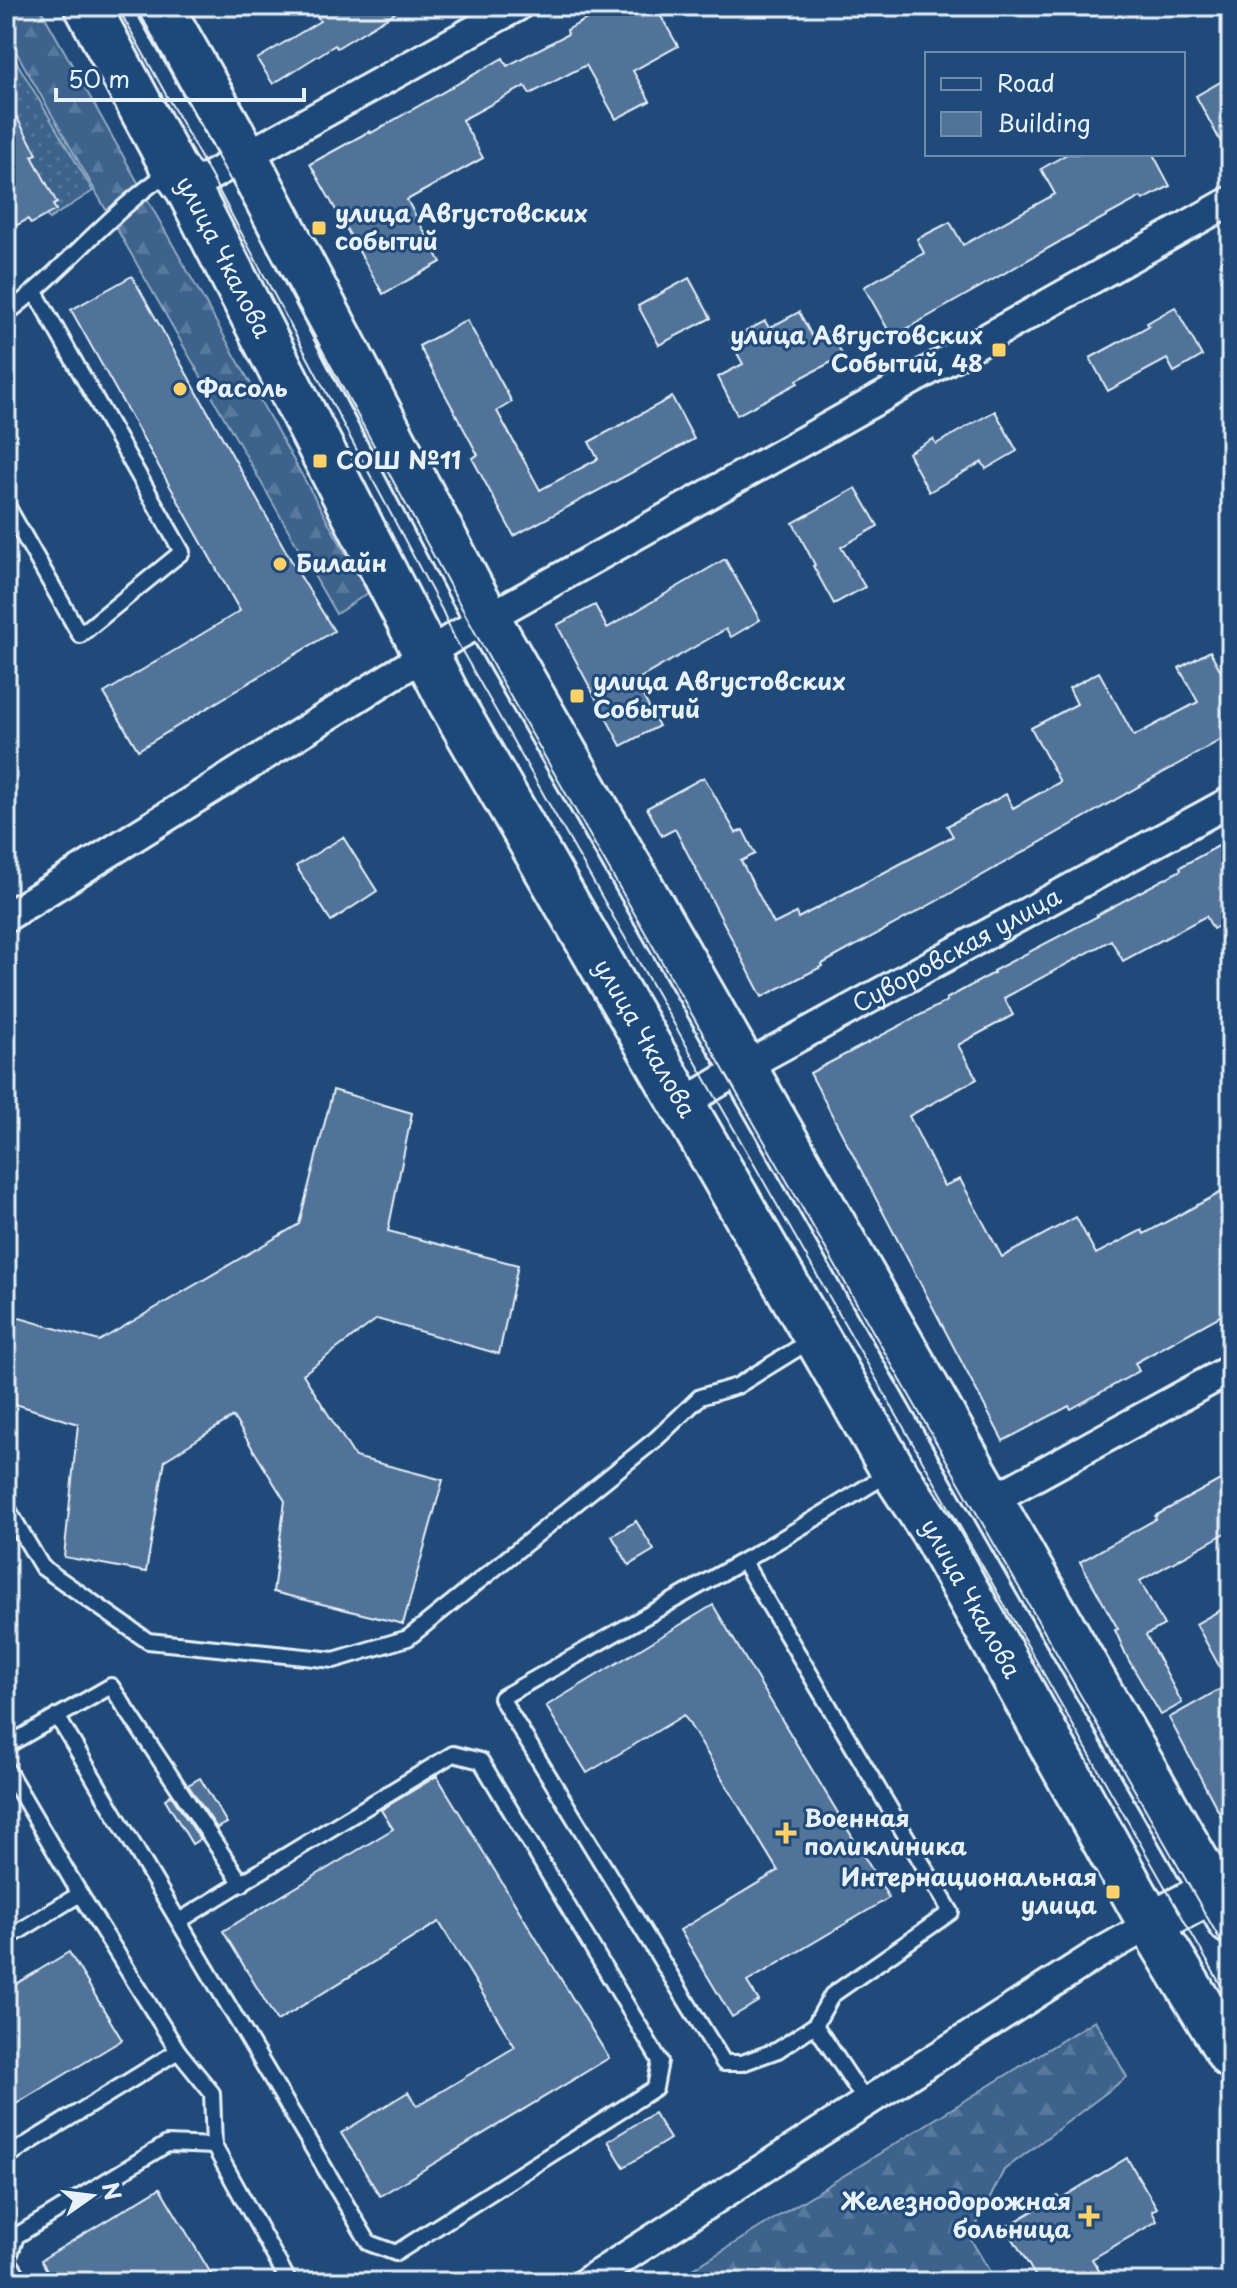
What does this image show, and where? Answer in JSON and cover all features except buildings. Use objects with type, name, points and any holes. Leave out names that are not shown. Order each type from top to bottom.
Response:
[{"type":"main road","name":"улица Чкалова","points":[[87,6],[181,178],[425,655],[893,1470],[933,1531],[1151,1924],[1231,2056]]},
{"type":"main road","points":[[160,6],[245,156],[488,620],[742,1068],[1225,1898],[1151,1924]]},
{"type":"street","points":[[181,178],[245,156],[518,6]]},
{"type":"street","points":[[6,917],[425,655],[1231,201]]},
{"type":"street","name":"Суворовская улица","points":[[683,1104],[742,1068],[1231,801]]},
{"type":"street","points":[[992,1500],[1231,1369]]},
{"type":"street","points":[[586,2282],[1096,1955],[1151,1924]]},
{"type":"lane","points":[[6,314],[35,292],[147,187],[181,178]]},
{"type":"lane","points":[[6,504],[80,635],[182,552],[35,292]]},
{"type":"lane","points":[[6,1506],[42,1567],[148,1641],[334,1660],[408,1638],[656,1439],[700,1397],[737,1386],[817,1336]]},
{"type":"lane","points":[[743,1561],[951,1912],[832,1995],[815,2025],[778,2050],[742,2063],[724,2063],[501,1698],[743,1561],[819,1518],[893,1470]]},
{"type":"lane","points":[[6,1746],[111,1686],[242,1884]]},
{"type":"lane","points":[[57,1716],[369,2243],[396,2253],[655,2088],[660,2061],[481,1761],[453,1754],[179,1921]]},
{"type":"lane","points":[[6,1768],[178,2051],[212,2093],[214,2146],[289,2282]]},
{"type":"lane","points":[[6,1939],[80,1894]]},
{"type":"lane","points":[[815,2025],[866,2102]]},
{"type":"lane","points":[[6,2157],[178,2051]]},
{"type":"lane","points":[[22,2282],[8,2260],[16,2236],[167,2144],[214,2146]]},
{"type":"green space","points":[[6,6],[39,6],[368,593],[336,614],[6,34]]},
{"type":"green space","points":[[6,44],[93,191],[49,219],[6,149]]},
{"type":"green space","points":[[1095,2020],[1127,2077],[1004,2170],[970,2238],[996,2282],[672,2282]]},
{"type":"tram line","points":[[117,6],[211,176],[454,637],[1231,2003]]},
{"type":"tram line","points":[[136,6],[497,673],[1231,1959]]},
{"type":"place","name":"улица Августовских событий","points":[[319,228]]},
{"type":"place","name":"улица Августовских Событий, 48","points":[[999,350]]},
{"type":"place","name":"Фасоль","points":[[180,389]]},
{"type":"place","name":"СОШ №11","points":[[320,461]]},
{"type":"place","name":"Билайн","points":[[280,564]]},
{"type":"place","name":"улица Августовских Событий","points":[[577,696]]},
{"type":"place","name":"Военная поликлиника","points":[[786,1833]]},
{"type":"place","name":"Интернациональная улица","points":[[1113,1892]]},
{"type":"place","name":"Железнодорожная больница","points":[[1089,2216]]}]
